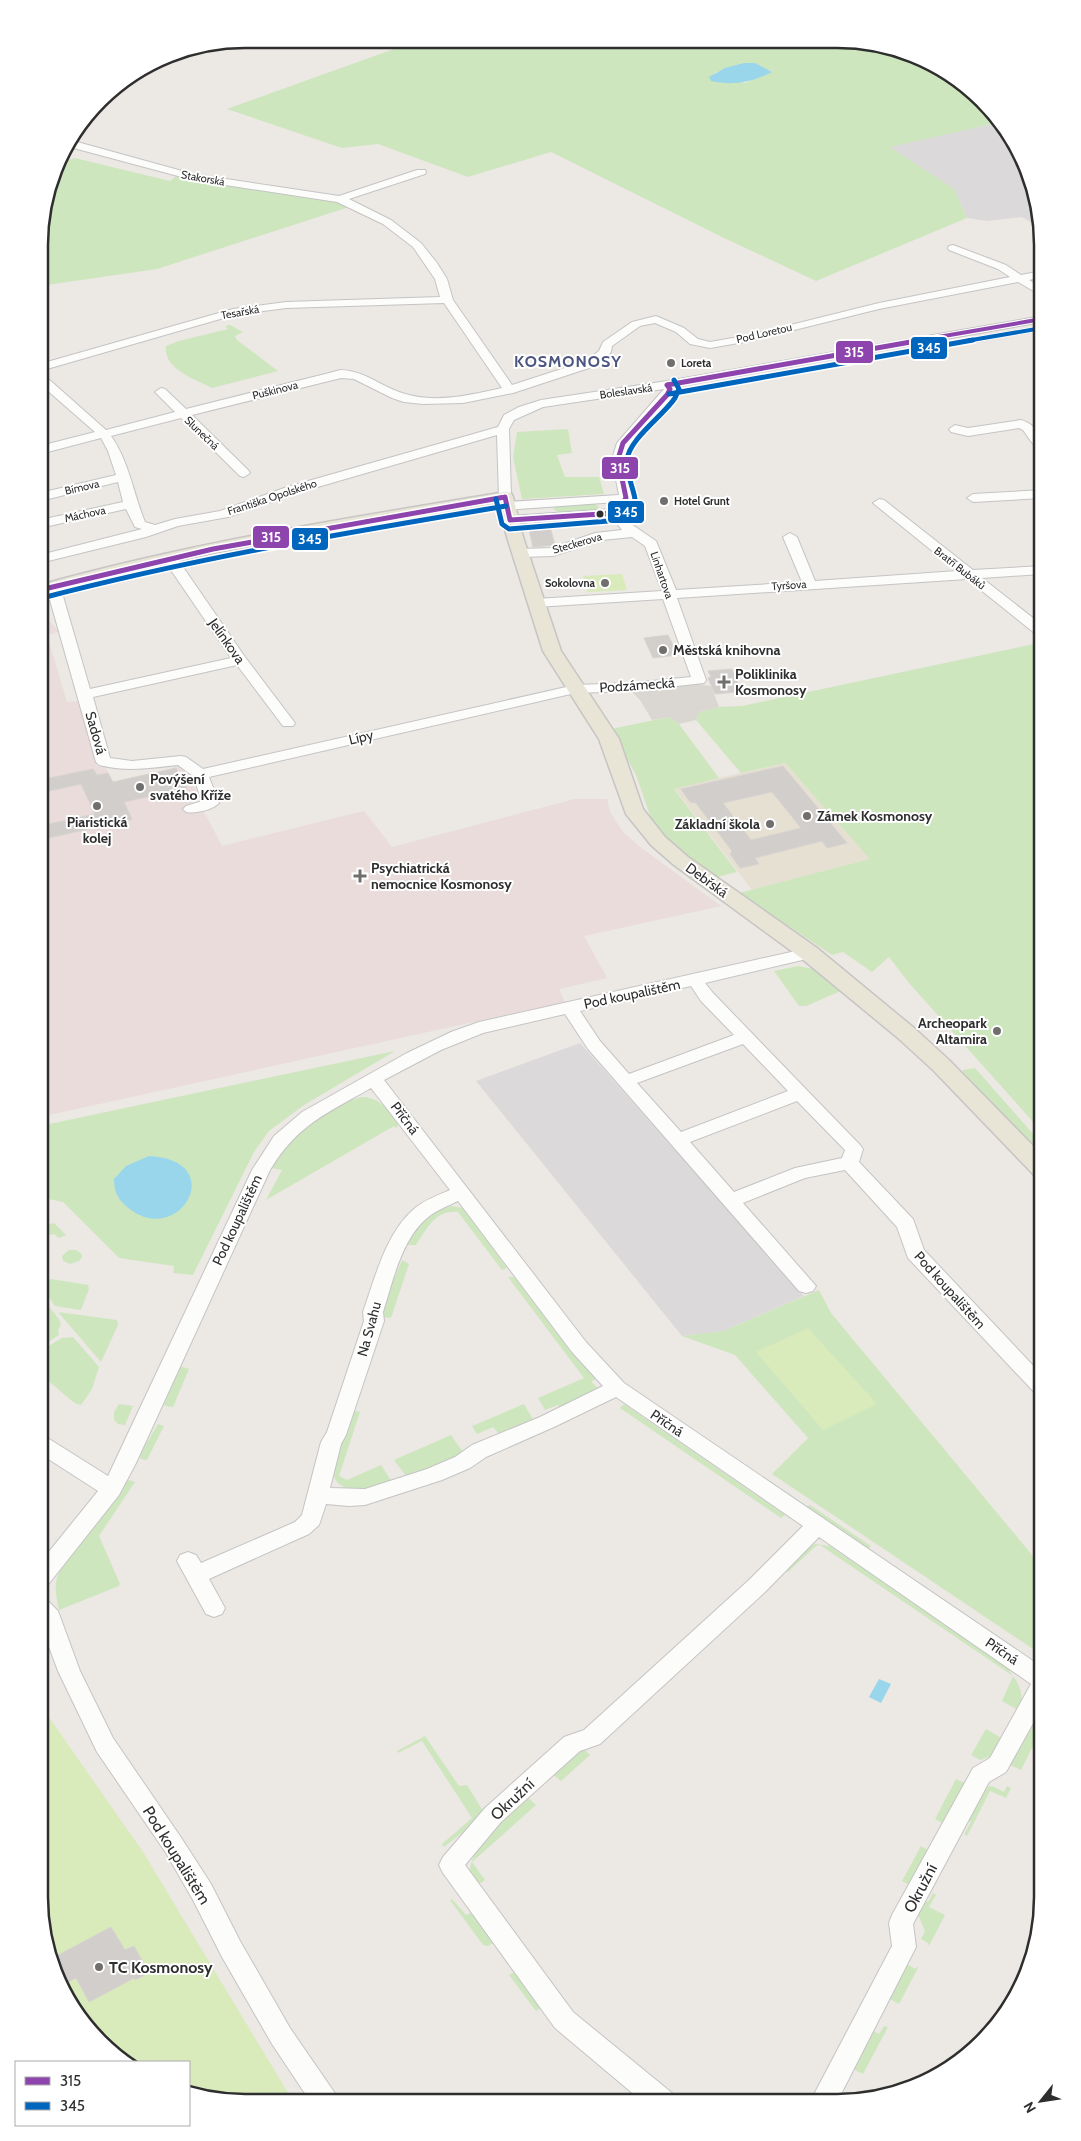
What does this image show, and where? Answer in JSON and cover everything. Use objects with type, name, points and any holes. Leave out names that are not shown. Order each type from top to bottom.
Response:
[{"type":"main road","name":"Debřská","points":[[507,508],[552,651],[609,739],[633,810],[645,826],[682,861],[809,952],[899,1027],[941,1065],[1034,1161]]},
{"type":"main road","points":[[48,587],[169,556],[230,544],[507,508]]},
{"type":"street","name":"Stakorská","points":[[75,145],[193,177],[307,192],[340,199],[388,222],[417,244],[441,279],[447,300],[509,390]]},
{"type":"street","points":[[340,199],[421,172]]},
{"type":"street","points":[[953,248],[1002,267],[1034,288]]},
{"type":"street","name":"Pod Loretou","points":[[509,390],[585,365],[600,358],[605,352],[607,344],[636,324],[650,319],[660,320],[674,327],[694,342],[710,344],[750,338],[879,306],[1034,275]]},
{"type":"street","name":"Tesařská","points":[[48,366],[233,312],[286,305],[447,300]]},
{"type":"street","name":"Boleslavská","points":[[506,424],[523,410],[541,404],[667,385],[1034,319]]},
{"type":"street","name":"Puškinova","points":[[48,448],[182,413],[348,374],[355,375],[402,398],[418,400],[436,401],[464,398],[509,390]]},
{"type":"street","points":[[48,385],[111,442],[124,477],[131,504],[140,524],[154,529]]},
{"type":"street","points":[[507,508],[616,513],[626,498],[618,459],[623,443],[667,395],[670,389],[667,385]]},
{"type":"street","points":[[507,508],[506,424],[509,390],[541,404]]},
{"type":"street","name":"Slunečná","points":[[161,392],[244,473]]},
{"type":"street","name":"Františka Opolského","points":[[48,557],[74,552],[175,523],[223,514],[292,490],[506,424]]},
{"type":"street","points":[[954,429],[968,432],[1021,424],[1027,426],[1034,436]]},
{"type":"street","name":"Bímova","points":[[48,495],[124,477]]},
{"type":"street","points":[[973,498],[1034,494]]},
{"type":"street","points":[[507,508],[626,498]]},
{"type":"street","name":"Bratří Bubáků","points":[[878,503],[1034,626]]},
{"type":"street","name":"Máchova","points":[[48,522],[131,504]]},
{"type":"street","name":"Linhartova","points":[[616,513],[626,528],[651,544],[699,680]]},
{"type":"street","name":"Steckerova","points":[[521,553],[553,552],[600,536],[633,534]]},
{"type":"street","points":[[790,537],[810,584]]},
{"type":"street","name":"Jelínkova","points":[[169,556],[240,660],[288,724]]},
{"type":"street","name":"Tyršova","points":[[536,603],[1034,570]]},
{"type":"street","name":"Sadová","points":[[48,594],[84,695],[104,762],[132,766],[181,760],[200,774]]},
{"type":"street","name":"Sadová","points":[[84,695],[240,660]]},
{"type":"street","name":"Podzámecká","points":[[575,689],[632,687],[699,680]]},
{"type":"street","name":"Lípy","points":[[200,774],[575,689]]},
{"type":"street","points":[[191,809],[211,803],[200,774]]},
{"type":"street","name":"Pod koupalištěm","points":[[48,1569],[112,1489],[126,1463],[261,1170],[281,1137],[308,1116],[457,1036],[479,1028],[801,956],[809,952]]},
{"type":"street","name":"Pod koupalištěm","points":[[695,980],[707,997],[854,1149],[848,1163],[906,1224],[910,1231],[912,1246],[919,1258],[1034,1380]]},
{"type":"street","name":"Pod koupalištěm","points":[[569,1008],[594,1045],[806,1286]]},
{"type":"street","points":[[626,1081],[746,1037]]},
{"type":"street","name":"Příčná","points":[[374,1080],[587,1357],[618,1388],[1034,1674]]},
{"type":"street","points":[[677,1140],[800,1093]]},
{"type":"street","points":[[730,1201],[802,1172],[848,1163]]},
{"type":"street","name":"Na Svahu","points":[[214,1608],[192,1568],[302,1528],[312,1519],[320,1495],[331,1442],[336,1435],[356,1378],[374,1321],[373,1312],[396,1248],[418,1216],[447,1198],[461,1193]]},
{"type":"street","points":[[320,1495],[356,1498],[380,1494],[405,1484],[419,1481],[470,1459],[479,1451],[547,1422],[618,1388]]},
{"type":"street","points":[[48,1449],[112,1489]]},
{"type":"street","name":"Okružní","points":[[653,2094],[564,2020],[451,1865],[493,1815],[572,1744],[592,1737],[757,1586],[817,1526]]},
{"type":"street","name":"Pod koupalištěm","points":[[48,1626],[106,1745],[174,1846],[202,1892],[230,1949],[280,2036],[320,2094]]},
{"type":"street","name":"Okružní","points":[[827,2094],[904,1947],[901,1923],[981,1774],[998,1765],[1034,1700]]},
{"type":"shaded area","points":[[992,124],[1013,157],[1023,181],[1032,223],[1022,217],[988,221],[967,218],[954,189],[889,147]]},
{"type":"shaded area","name":"Psychiatrická nemocnice Kosmonosy","points":[[48,621],[49,621],[59,632],[48,635]]},
{"type":"shaded area","name":"Psychiatrická nemocnice Kosmonosy","points":[[48,638],[67,702],[80,701],[97,767],[105,766],[113,782],[182,766],[200,798],[189,806],[193,813],[203,810],[222,846],[364,811],[392,847],[575,799],[607,799],[610,812],[623,832],[640,847],[721,906],[584,936],[607,978],[559,989],[565,1002],[48,1115]]},
{"type":"shaded area","points":[[697,684],[711,686],[719,707],[699,712],[696,720],[679,724],[669,717],[652,720],[640,700],[630,690]]},
{"type":"shaded area","name":"Základní škola","points":[[785,763],[871,859],[752,890],[674,788]]},
{"type":"shaded area","points":[[580,1043],[804,1296],[723,1331],[682,1336],[476,1081]]},
{"type":"green space","points":[[397,48],[849,48],[887,54],[924,68],[966,96],[992,124],[890,147],[954,189],[967,218],[816,281],[722,237],[551,152],[468,177],[378,144],[342,148],[227,109]],"holes":[[[744,63],[772,71],[745,83],[714,73]]]},
{"type":"green space","points":[[75,158],[170,181],[177,175],[339,200],[349,207],[157,269],[48,285],[49,219],[54,194],[67,160]]},
{"type":"green space","points":[[230,325],[243,332],[235,336],[237,340],[278,371],[212,388],[189,377],[175,367],[166,354],[166,346],[228,329],[225,326]]},
{"type":"green space","points":[[568,429],[572,453],[557,455],[565,477],[599,477],[604,494],[522,499],[513,457],[517,432]]},
{"type":"green space","points":[[595,504],[599,507],[597,510],[558,512],[553,509],[557,506]]},
{"type":"green space","name":"Sokolovna","points":[[622,574],[627,590],[588,592],[583,576]]},
{"type":"green space","points":[[1034,644],[1034,1123],[909,983],[889,957],[872,972],[843,952],[832,955],[739,893],[870,859],[785,763],[741,773],[696,720],[699,712],[719,707],[742,706]]},
{"type":"green space","points":[[669,717],[679,724],[719,778],[674,789],[737,872],[717,877],[679,852],[652,821],[636,775],[611,729]]},
{"type":"green space","points":[[798,966],[814,969],[841,991],[806,1006],[799,1006],[774,971]]},
{"type":"green space","points":[[395,1051],[304,1105],[269,1131],[254,1152],[193,1275],[173,1273],[174,1266],[119,1258],[63,1202],[48,1199],[48,1124]]},
{"type":"green space","points":[[975,1068],[1034,1135],[1034,1147],[963,1072],[963,1070]]},
{"type":"green space","points":[[362,1097],[379,1102],[398,1124],[396,1129],[394,1126],[266,1200],[282,1170],[272,1168],[292,1137],[321,1115],[353,1099]]},
{"type":"green space","points":[[450,1206],[463,1208],[507,1268],[502,1270],[458,1212],[450,1212],[438,1217],[428,1226],[416,1245],[405,1245],[429,1216]]},
{"type":"green space","points":[[54,1223],[66,1235],[59,1238],[54,1234],[48,1236],[48,1224]]},
{"type":"green space","points":[[69,1250],[76,1250],[81,1253],[82,1257],[79,1261],[70,1264],[63,1261],[62,1256]]},
{"type":"green space","points":[[402,1260],[409,1264],[391,1318],[382,1317],[391,1277],[395,1277]]},
{"type":"green space","points":[[508,1277],[514,1277],[571,1352],[596,1379],[591,1382],[598,1388],[594,1393],[561,1409],[558,1405],[545,1410],[538,1398],[584,1378]]},
{"type":"green space","points":[[51,1279],[88,1285],[89,1289],[81,1310],[55,1306],[48,1296],[48,1280]]},
{"type":"green space","points":[[819,1290],[831,1313],[1034,1557],[1034,1650],[772,1474],[808,1438],[735,1355],[682,1336],[723,1331]]},
{"type":"green space","points":[[48,1305],[59,1319],[61,1325],[58,1330],[59,1335],[48,1342]]},
{"type":"green space","points":[[58,1312],[117,1320],[118,1325],[101,1362]]},
{"type":"green space","points":[[808,1328],[877,1404],[823,1430],[756,1352]]},
{"type":"green space","points":[[73,1337],[99,1367],[92,1389],[81,1405],[72,1401],[48,1381],[48,1347],[62,1338]]},
{"type":"green space","points":[[180,1368],[189,1369],[173,1407],[165,1406],[164,1404]]},
{"type":"green space","points":[[119,1404],[133,1406],[125,1425],[118,1424],[114,1420],[114,1412]]},
{"type":"green space","points":[[524,1404],[534,1421],[500,1435],[493,1427],[477,1434],[472,1426]]},
{"type":"green space","points":[[624,1404],[785,1515],[781,1518],[620,1408]]},
{"type":"green space","points":[[352,1410],[360,1412],[339,1476],[347,1480],[381,1465],[392,1482],[375,1488],[355,1489],[346,1488],[339,1484],[334,1476],[333,1466],[336,1453]]},
{"type":"green space","points":[[158,1424],[164,1426],[147,1460],[141,1459],[139,1456]]},
{"type":"green space","points":[[451,1435],[464,1456],[406,1476],[394,1460]]},
{"type":"green space","points":[[126,1481],[135,1482],[99,1536],[120,1584],[119,1586],[59,1610],[56,1585],[60,1570],[101,1519]]},
{"type":"green space","points":[[810,1505],[871,1546],[868,1549],[806,1507]]},
{"type":"green space","points":[[815,1544],[830,1546],[1009,1668],[1020,1689],[1021,1700],[1018,1710],[1002,1701],[1013,1676],[820,1545],[816,1546],[788,1572],[784,1569],[805,1549]]},
{"type":"green space","points":[[48,1716],[143,1852],[289,2094],[219,2092],[190,2086],[190,2061],[137,2061],[105,2036],[81,2006],[68,1984],[58,1960],[49,1922]]},
{"type":"green space","points":[[1034,1721],[1034,1744],[1021,1770],[1010,1765]]},
{"type":"green space","points":[[986,1729],[1003,1739],[995,1755],[980,1760],[971,1755]]},
{"type":"green space","points":[[425,1736],[459,1786],[467,1785],[483,1811],[477,1821],[444,1847],[442,1844],[472,1818],[422,1741],[398,1753],[397,1751]]},
{"type":"green space","points":[[579,1749],[585,1750],[590,1755],[561,1781],[552,1774]]},
{"type":"green space","points":[[956,1779],[965,1783],[966,1786],[944,1824],[935,1819]]},
{"type":"green space","points":[[992,1786],[1004,1792],[1007,1786],[1011,1788],[1006,1798],[990,1791],[967,1836],[964,1834],[971,1822],[964,1818],[983,1788]]},
{"type":"green space","points":[[527,1797],[536,1805],[472,1862],[477,1851],[492,1831]]},
{"type":"green space","points":[[921,1846],[929,1851],[910,1885],[902,1881]]},
{"type":"green space","points":[[472,1862],[485,1880],[476,1886],[471,1877]]},
{"type":"green space","points":[[933,1893],[936,1895],[929,1907],[945,1915],[929,1946],[928,1943],[921,1939],[925,1931],[916,1910],[921,1899],[928,1902]]},
{"type":"green space","points":[[452,1899],[466,1915],[473,1912],[495,1942],[488,1946],[483,1945],[450,1900]]},
{"type":"green space","points":[[907,1964],[915,1969],[919,1966],[899,2004],[890,1999]]},
{"type":"green space","points":[[516,1971],[544,2006],[536,2011],[509,1975]]},
{"type":"green space","points":[[884,2026],[888,2027],[863,2074],[853,2069],[872,2030],[879,2034]]},
{"type":"water","points":[[744,63],[755,63],[772,72],[750,81],[735,83],[711,81],[709,77],[725,68]]},
{"type":"water","points":[[149,1156],[173,1161],[187,1171],[192,1184],[189,1198],[180,1210],[166,1217],[149,1218],[131,1210],[120,1200],[116,1193],[114,1179],[126,1166]]},
{"type":"water","points":[[879,1679],[891,1684],[881,1703],[869,1697]]},
{"type":"building","points":[[549,523],[555,545],[533,547],[528,525]]},
{"type":"building","name":"Městská knihovna","points":[[668,635],[678,655],[653,658],[644,638]]},
{"type":"building","name":"Poliklinika Kosmonosy","points":[[732,669],[739,686],[734,687],[736,692],[715,694],[708,678],[711,677],[708,671]]},
{"type":"building","name":"Zámek Kosmonosy","points":[[783,766],[847,843],[827,848],[822,841],[755,858],[759,864],[740,868],[730,854],[732,851],[696,803],[690,802],[681,789]],"holes":[[[772,792],[801,828],[751,840],[723,803]]]},
{"type":"building","points":[[176,768],[187,788],[124,802],[132,819],[48,838],[48,824],[95,814],[81,784],[48,791],[48,778],[93,769],[97,775],[108,773],[113,782]]},
{"type":"building","name":"TC Kosmonosy","points":[[111,1927],[125,1950],[134,1946],[149,1973],[135,1980],[134,1978],[89,2002],[76,1978],[67,1983],[57,1956]]},
{"type":"transit line","name":"315","points":[[667,385],[1034,320]]},
{"type":"transit line","name":"345","points":[[669,394],[1034,329]]},
{"type":"transit line","name":"345","points":[[496,499],[502,524],[509,529],[621,520],[635,499],[627,465],[629,451],[675,398],[679,389],[674,380]]},
{"type":"transit line","name":"315","points":[[505,497],[510,520],[616,513],[626,498],[618,459],[623,443],[667,395],[670,389],[667,385]]},
{"type":"transit line","name":"315","points":[[48,588],[155,561],[271,537],[505,497]]},
{"type":"transit line","name":"345","points":[[48,596],[157,569],[215,557],[331,535],[506,506]]},
{"type":"place","name":"Loreta","points":[[671,363]]},
{"type":"place","name":"Hotel Grunt","points":[[664,501]]},
{"type":"place","name":"Sokolovna","points":[[605,583]]},
{"type":"place","name":"Městská knihovna","points":[[663,650]]},
{"type":"place","name":"Poliklinika Kosmonosy","points":[[724,682]]},
{"type":"place","name":"Povýšení svatého Kříže","points":[[140,787]]},
{"type":"place","name":"Piaristická kolej","points":[[97,806]]},
{"type":"place","name":"Zámek Kosmonosy","points":[[807,816]]},
{"type":"place","name":"Základní škola","points":[[770,824]]},
{"type":"place","name":"Psychiatrická nemocnice Kosmonosy","points":[[360,876]]},
{"type":"place","name":"Archeopark Altamira","points":[[997,1031]]},
{"type":"place","name":"TC Kosmonosy","points":[[99,1967]]},
{"type":"district","name":"KOSMONOSY","points":[[568,361]]}]
